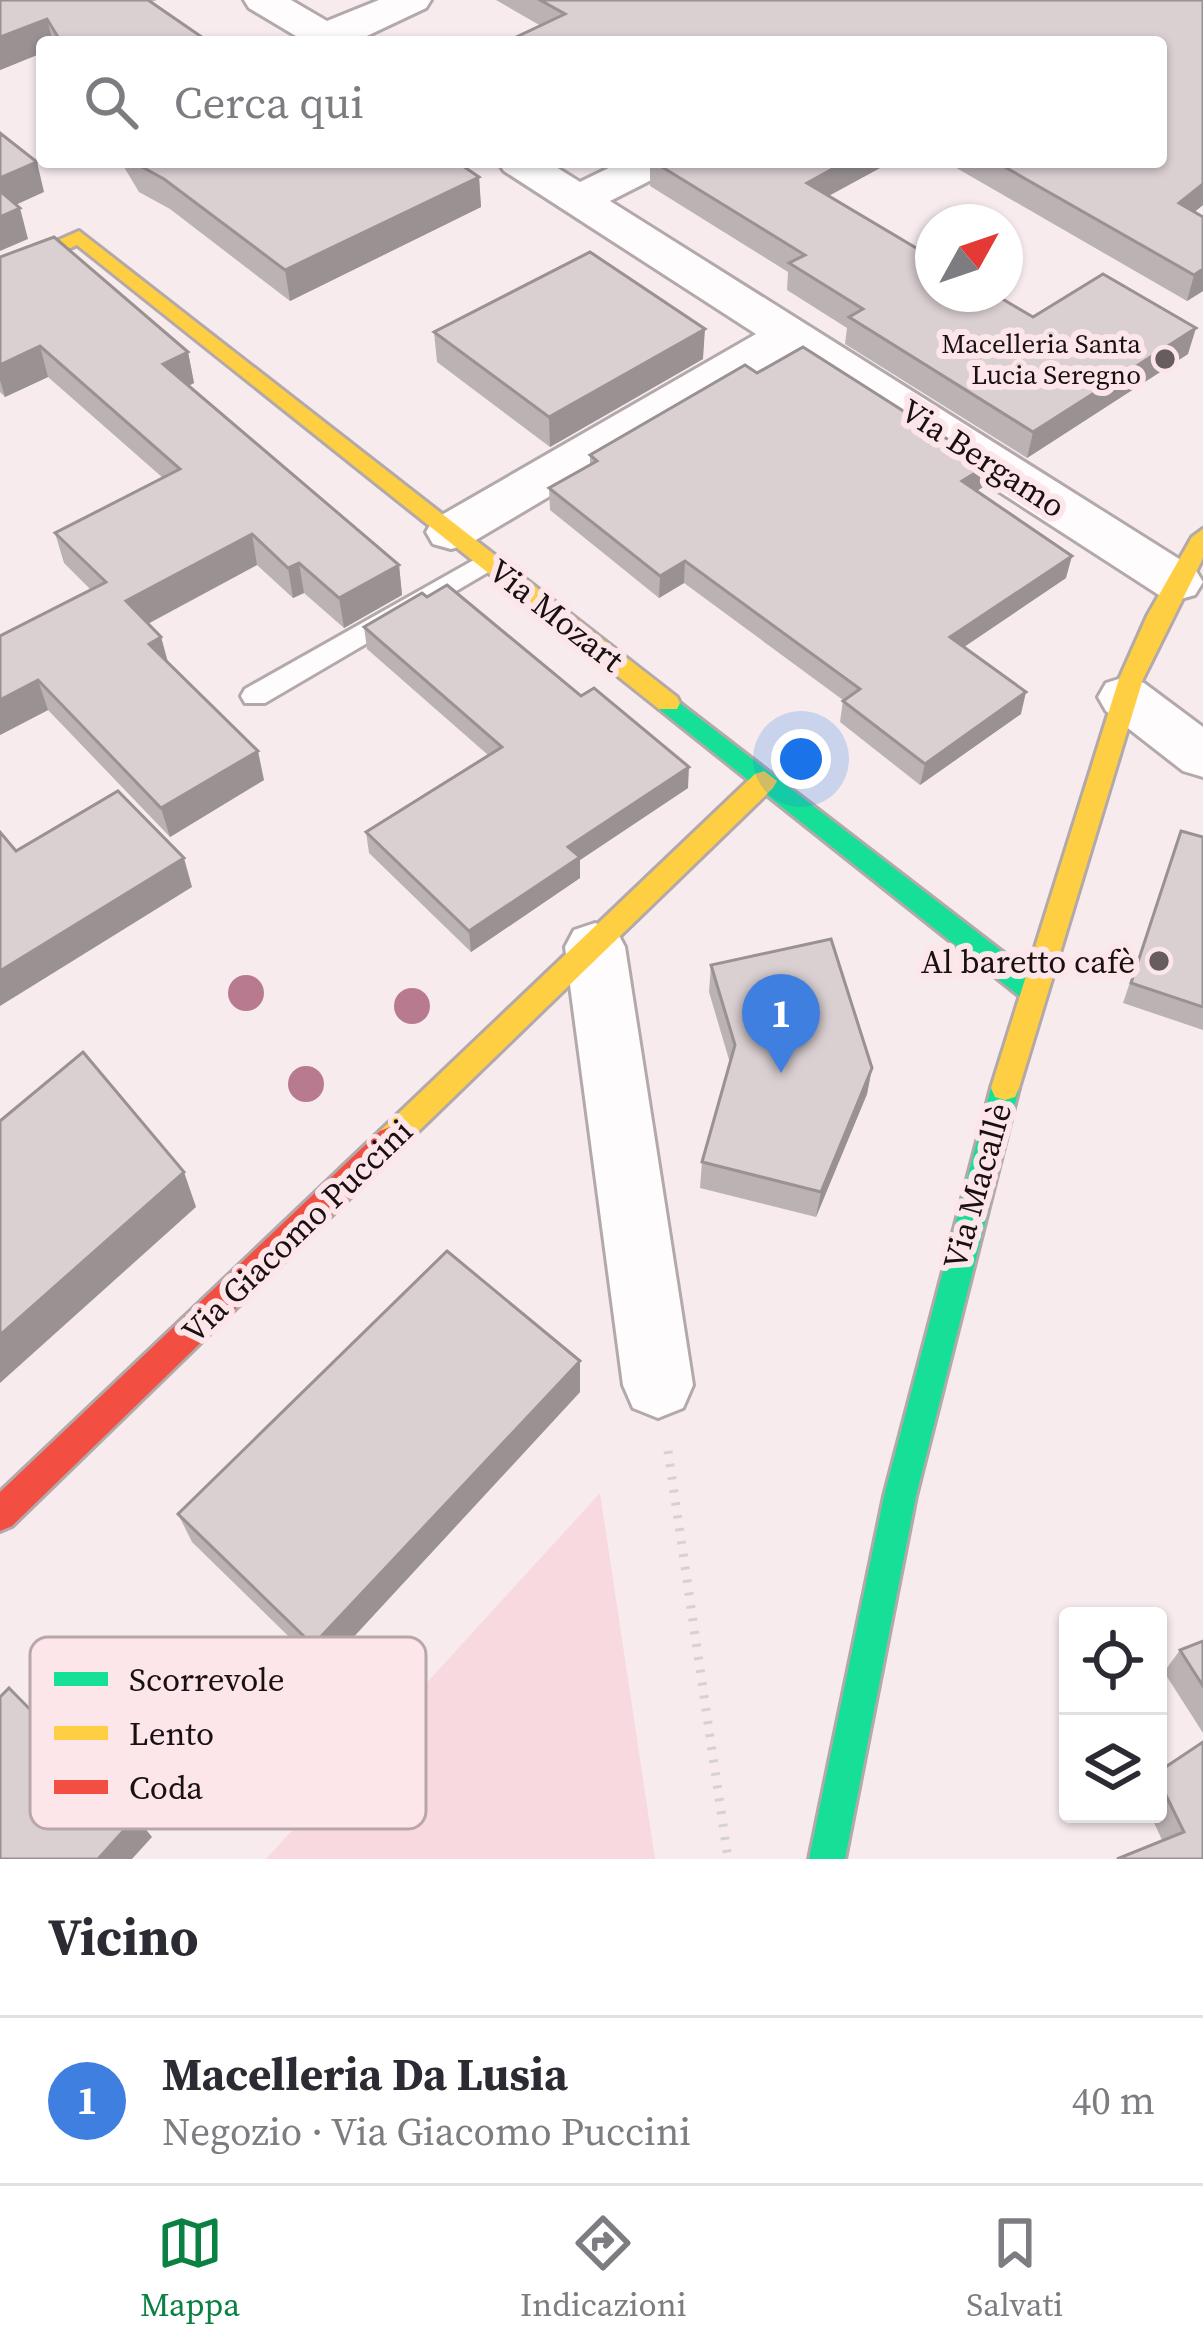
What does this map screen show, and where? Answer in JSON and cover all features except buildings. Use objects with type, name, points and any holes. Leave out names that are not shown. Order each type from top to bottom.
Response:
[{"type":"street","points":[[263,0],[325,36]]},
{"type":"street","points":[[336,36],[412,0]]},
{"type":"street","name":"Via Bergamo","points":[[527,168],[1177,582]]},
{"type":"street","points":[[578,200],[642,168]]},
{"type":"street","name":"Via Mozart","points":[[0,274],[79,237],[1034,992]]},
{"type":"street","points":[[469,546],[789,335]]},
{"type":"street","name":"Via Macallè","points":[[827,1859],[865,1642],[945,1299],[1125,697],[1177,582],[1203,537]]},
{"type":"street","points":[[1125,697],[1203,755]]},
{"type":"street","name":"Via Giacomo Puccini","points":[[8,1490],[595,947],[764,781]]},
{"type":"street","points":[[595,947],[658,1385]]},
{"type":"lane","points":[[255,696],[469,546]]},
{"type":"path","points":[[658,1385],[728,1859]]},
{"type":"shaded area","points":[[600,1493],[655,1859],[266,1859],[293,1829],[426,1829],[426,1684]]},
{"type":"traffic: fast","points":[[668,703],[1033,991]]},
{"type":"traffic: fast","points":[[827,1859],[900,1496],[1005,1088]]},
{"type":"traffic: slow","points":[[0,274],[79,237],[668,703]]},
{"type":"traffic: slow","points":[[1005,1088],[1131,679],[1203,537]]},
{"type":"traffic: slow","points":[[390,1140],[764,781]]},
{"type":"traffic: jam","points":[[0,1515],[390,1140]]},
{"type":"place","name":"Macelleria Santa Lucia Seregno","points":[[1165,359]]},
{"type":"place","name":"Al baretto cafè","points":[[1159,961]]},
{"type":"place","name":"Macelleria Da Lusia","points":[[781,1073]]}]
